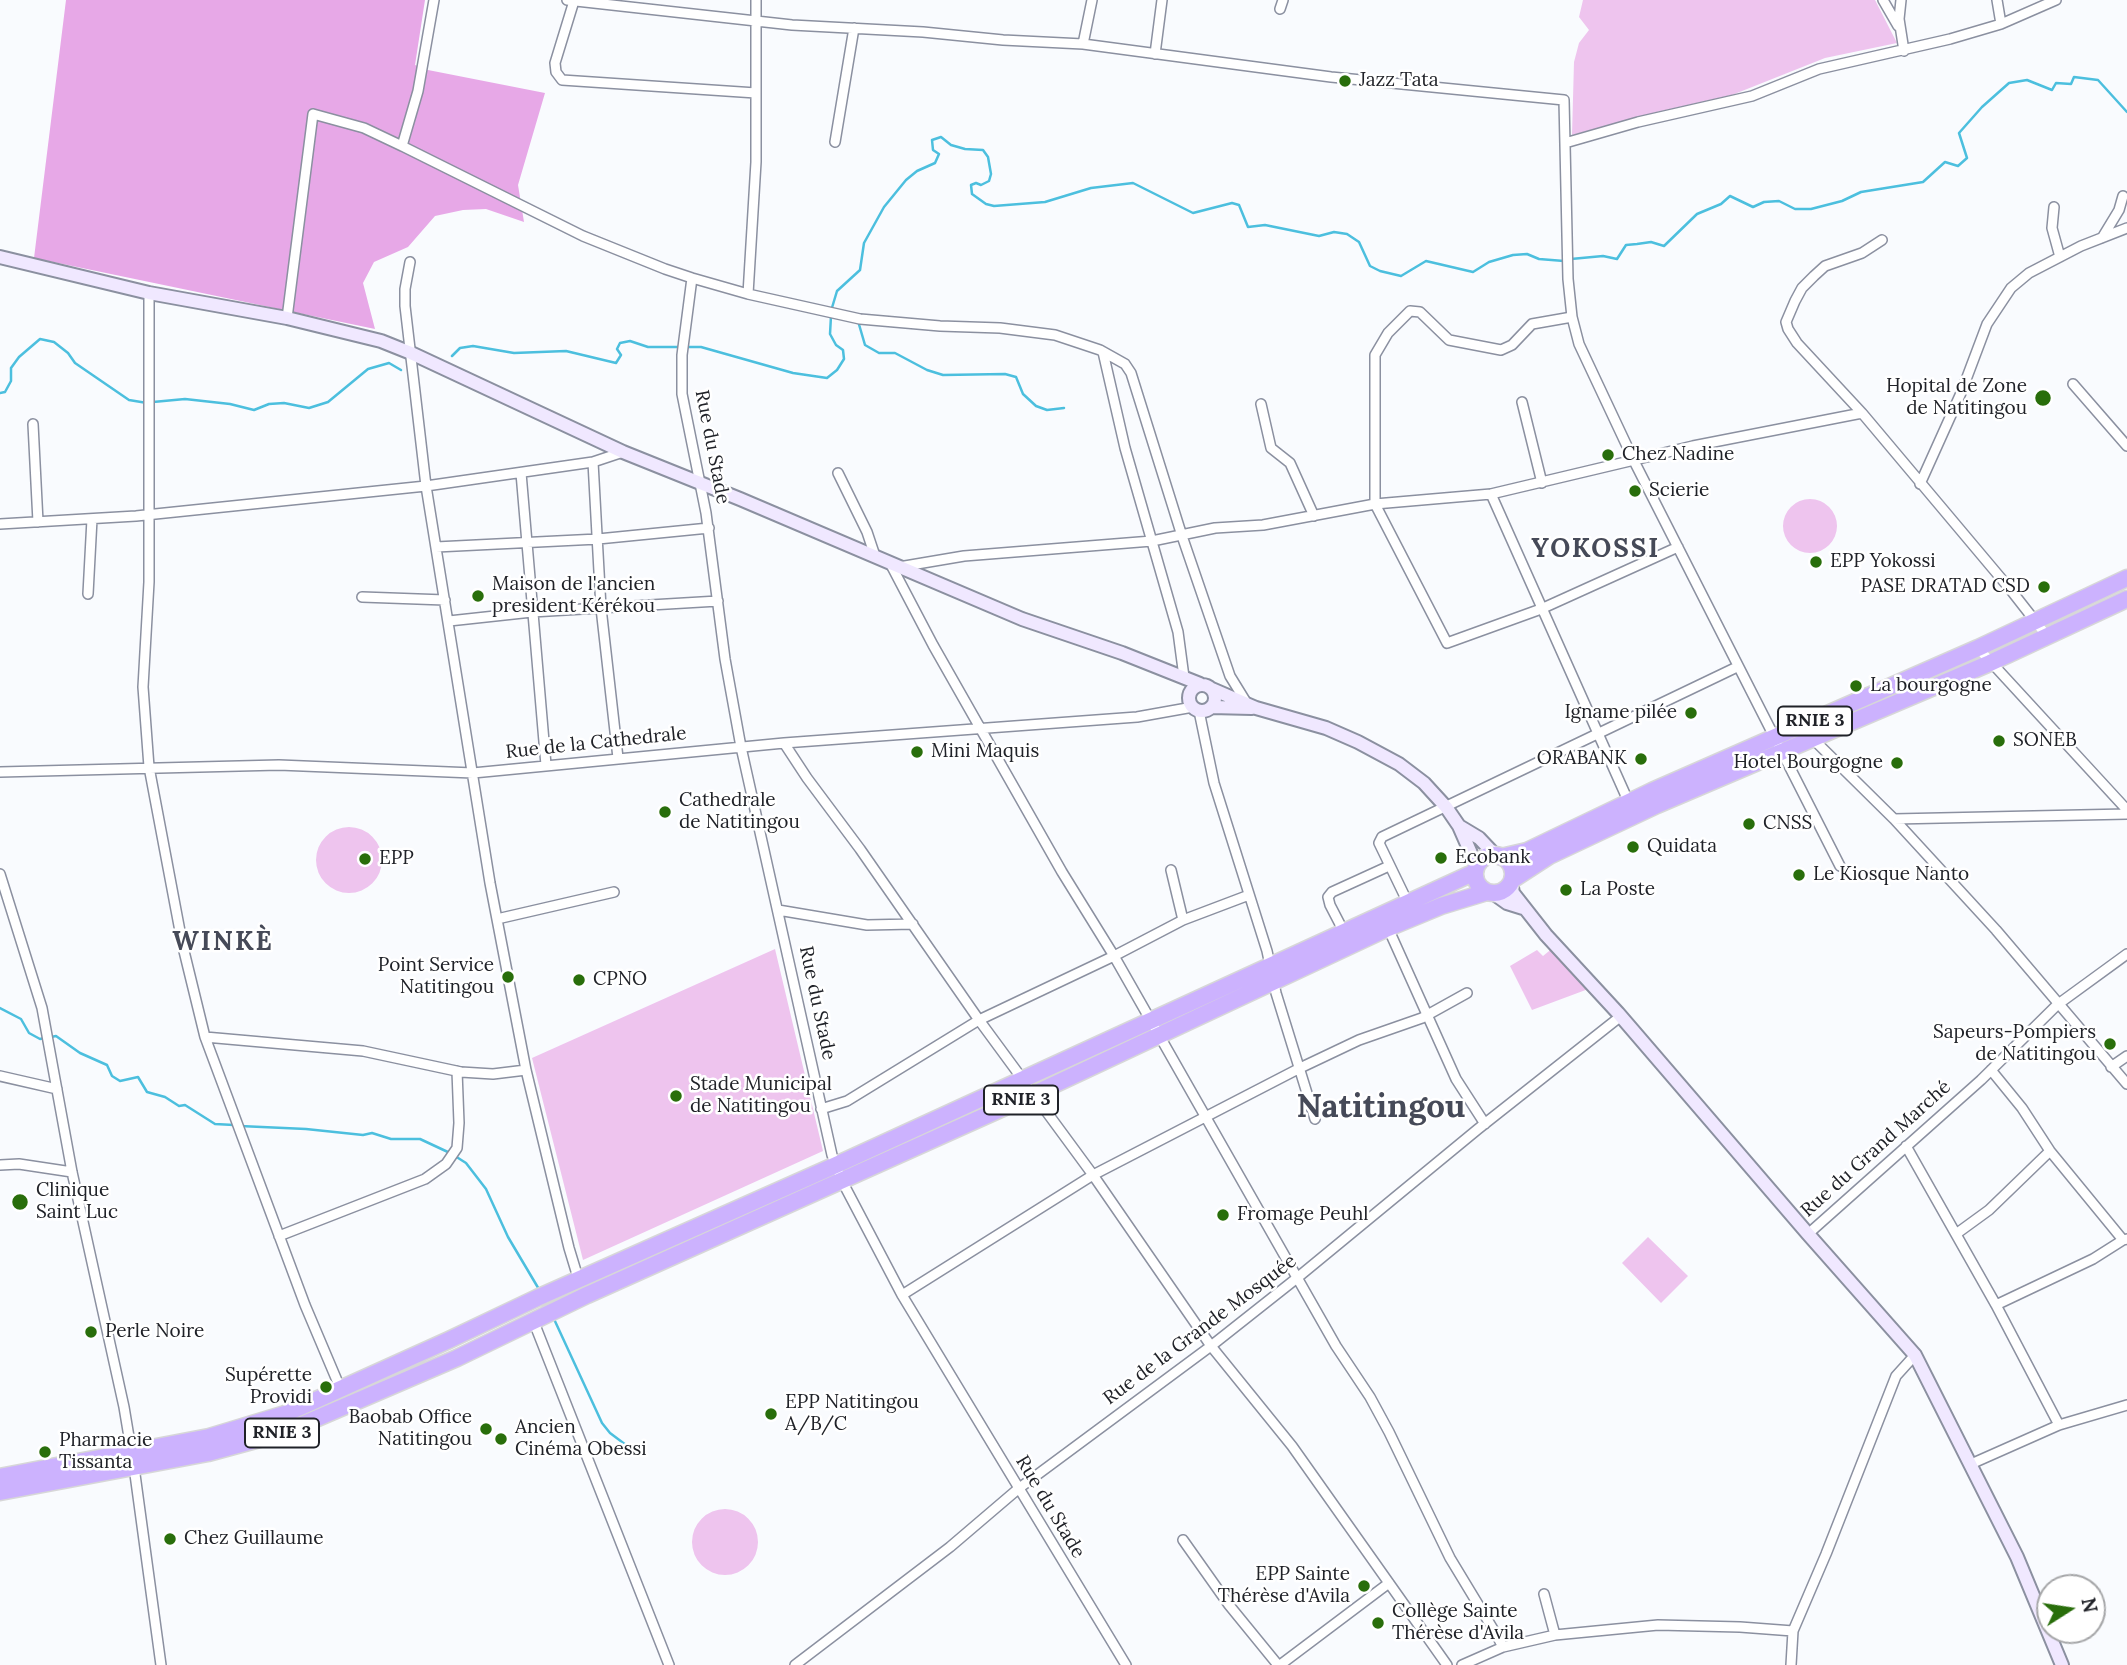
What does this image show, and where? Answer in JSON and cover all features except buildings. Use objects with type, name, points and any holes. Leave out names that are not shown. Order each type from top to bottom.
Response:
[{"type":"highway","name":"RNIE 3","points":[[6,1483],[133,1460],[208,1453],[285,1432],[346,1406],[457,1358],[587,1294],[1034,1094],[1158,1035],[1344,932],[1476,869],[1487,857],[1527,851],[1779,745],[1804,726],[2127,578]]},
{"type":"highway","name":"RNIE 3","points":[[1779,745],[1814,740],[2127,599]]},
{"type":"highway","name":"RNIE 3","points":[[133,1460],[285,1414],[1149,1020],[1441,906],[1504,890],[1511,881],[1549,856],[1632,809]]},
{"type":"highway","points":[[1499,856],[1506,860],[1512,869],[1511,881]]},
{"type":"highway","points":[[1476,869],[1479,886],[1490,892]]},
{"type":"highway","points":[[449,1340],[457,1358]]},
{"type":"street","points":[[402,146],[418,91],[434,0]]},
{"type":"street","points":[[567,0],[756,21],[1083,44],[1331,77],[1564,100],[1568,279],[1572,317],[1584,355],[1737,667],[1840,866]]},
{"type":"street","points":[[748,294],[755,199],[756,0]]},
{"type":"street","points":[[1083,44],[1091,0]]},
{"type":"street","points":[[1155,54],[1162,0]]},
{"type":"street","points":[[1883,0],[1900,30]]},
{"type":"street","points":[[1901,0],[1900,30],[1904,51]]},
{"type":"street","points":[[1997,0],[2001,24]]},
{"type":"street","points":[[1565,143],[1639,122],[1752,96],[1819,69],[1904,51],[2001,24],[2056,0]]},
{"type":"street","points":[[574,1],[555,63],[556,72],[562,80],[756,93]]},
{"type":"street","points":[[835,142],[854,29]]},
{"type":"street","points":[[287,318],[313,114],[364,128],[583,236],[692,278],[748,294],[860,319],[894,324],[1037,331],[1074,340],[1119,359],[1131,373],[1182,536],[1230,676],[1252,706]]},
{"type":"street","points":[[2102,238],[2119,210],[2123,196]]},
{"type":"street","points":[[2054,207],[2052,228],[2060,257]]},
{"type":"street","points":[[1920,484],[1994,311],[2016,282],[2081,246],[2127,228]]},
{"type":"street","points":[[1882,240],[1862,253],[1825,266],[1802,288],[1786,322],[1797,343],[1862,414],[2046,635]]},
{"type":"street","points":[[0,257],[149,293],[287,318],[382,341],[623,452],[1022,619],[1184,677],[1252,706],[1326,728],[1383,755],[1424,783],[1459,826],[1476,869]]},
{"type":"street","points":[[410,262],[404,289],[426,486],[497,919],[526,1070],[569,1248],[587,1294]]},
{"type":"street","name":"Rue du Stade","points":[[692,278],[683,345],[682,394],[709,528],[725,659],[741,747],[821,1109],[836,1165],[902,1295],[1126,1665]]},
{"type":"street","points":[[149,293],[149,582],[143,687],[149,767],[183,947],[205,1037],[278,1236],[346,1406]]},
{"type":"street","points":[[1572,317],[1532,324],[1512,345],[1502,350],[1449,340],[1420,312],[1414,310],[1403,318],[1388,333],[1375,355],[1375,505],[1447,643],[1541,610],[1678,547]]},
{"type":"street","points":[[1103,352],[1125,448],[1178,632],[1184,677]]},
{"type":"street","points":[[2073,384],[2127,446]]},
{"type":"street","points":[[1522,402],[1542,483]]},
{"type":"street","points":[[1261,404],[1271,448],[1290,463],[1314,516]]},
{"type":"street","points":[[894,565],[964,556],[1152,541],[1215,528],[1263,525],[1375,505],[1490,494],[1693,446],[1862,414]]},
{"type":"street","points":[[33,424],[38,523]]},
{"type":"street","points":[[0,524],[149,514],[426,486],[593,462],[623,452]]},
{"type":"street","points":[[593,462],[601,608],[618,758]]},
{"type":"street","points":[[521,473],[546,765]]},
{"type":"street","points":[[838,474],[867,532],[875,556]]},
{"type":"street","points":[[1490,494],[1632,809]]},
{"type":"street","points":[[88,594],[92,519]]},
{"type":"street","points":[[436,547],[598,539],[709,528]]},
{"type":"street","points":[[894,565],[980,728],[1062,872],[1114,956],[1297,1278],[1383,1420],[1450,1558],[1503,1647]]},
{"type":"street","points":[[362,597],[445,600]]},
{"type":"street","points":[[449,621],[532,612],[718,601]]},
{"type":"street","points":[[1978,648],[2127,812]]},
{"type":"street","points":[[1408,903],[1379,840],[1510,774],[1599,735],[1737,667]]},
{"type":"street","points":[[1206,687],[1190,691],[1190,702],[1201,708],[1252,706]]},
{"type":"street","points":[[1201,708],[1215,700],[1206,687]]},
{"type":"street","points":[[1201,708],[1214,783],[1315,1119]]},
{"type":"street","name":"Rue de la Cathedrale","points":[[0,772],[279,765],[474,773],[784,743],[1138,717],[1201,708]]},
{"type":"street","points":[[1804,726],[1814,740],[1894,819],[1996,930],[2127,1084]]},
{"type":"street","points":[[784,743],[979,1020],[1093,1175],[1211,1346],[1292,1446],[1447,1665]]},
{"type":"street","points":[[1894,819],[2127,812]]},
{"type":"street","points":[[1459,826],[1479,838],[1499,856]]},
{"type":"street","points":[[1344,932],[1328,897],[1332,892],[1389,866]]},
{"type":"street","points":[[1171,870],[1183,920]]},
{"type":"street","points":[[0,874],[42,1008],[72,1172],[133,1460],[161,1665]]},
{"type":"street","points":[[1511,881],[1513,893],[1546,935],[1906,1342],[2017,1557],[2062,1665]]},
{"type":"street","points":[[497,919],[614,892]]},
{"type":"street","points":[[1490,892],[1507,903],[1523,908]]},
{"type":"street","points":[[821,1109],[847,1101],[979,1020],[1183,920],[1249,895]]},
{"type":"street","points":[[778,910],[867,925],[913,924]]},
{"type":"street","points":[[1388,928],[1456,1079],[1485,1124]]},
{"type":"street","name":"Rue du Grand Marché","points":[[1808,1234],[1991,1070],[2057,1004],[2127,954]]},
{"type":"street","points":[[902,1295],[1093,1175],[1300,1068],[1359,1040],[1404,1026],[1467,993]]},
{"type":"street","name":"Rue de la Grande Mosquée","points":[[795,1665],[950,1547],[1018,1489],[1211,1346],[1620,1016]]},
{"type":"street","points":[[205,1037],[363,1051],[457,1071],[493,1074],[526,1070]]},
{"type":"street","points":[[2111,1067],[2127,1056]]},
{"type":"street","points":[[1991,1070],[2022,1108],[2050,1151],[2125,1239],[2092,1259],[1996,1304]]},
{"type":"street","points":[[278,1236],[425,1179],[446,1164],[457,1149],[457,1071]]},
{"type":"street","points":[[0,1076],[57,1089]]},
{"type":"street","points":[[1906,1146],[1996,1304],[2059,1425]]},
{"type":"street","points":[[1956,1234],[1989,1210],[2050,1151]]},
{"type":"street","points":[[0,1165],[72,1172]]},
{"type":"street","points":[[545,1315],[669,1665]]},
{"type":"street","points":[[1791,1665],[1793,1631],[1896,1377],[1915,1355]]},
{"type":"street","points":[[1971,1464],[2059,1425],[2127,1405]]},
{"type":"street","points":[[1183,1540],[1229,1605],[1279,1665],[1389,1583]]},
{"type":"street","points":[[1544,1594],[1555,1635]]},
{"type":"street","points":[[1462,1665],[1503,1647],[1555,1635],[1658,1625],[1793,1631]]},
{"type":"shaded area","points":[[66,0],[425,0],[415,65],[428,70],[545,93],[518,185],[524,222],[486,209],[463,210],[435,216],[408,247],[374,262],[363,283],[375,329],[34,258]]},
{"type":"shaded area","points":[[1583,0],[1875,0],[1897,43],[1825,58],[1732,95],[1572,135],[1574,62],[1579,43],[1589,30],[1579,17]]},
{"type":"shaded area","points":[[1810,499],[1829,507],[1837,526],[1829,545],[1810,553],[1791,545],[1783,526],[1791,507]]},
{"type":"shaded area","points":[[349,827],[372,837],[382,860],[372,883],[349,893],[326,883],[316,860],[326,837]]},
{"type":"shaded area","points":[[1554,947],[1591,988],[1532,1010],[1510,966],[1537,950],[1543,956]]},
{"type":"shaded area","name":"Stade Municipal de Natitingou","points":[[775,949],[823,1151],[583,1260],[532,1058]]},
{"type":"shaded area","points":[[1648,1237],[1688,1276],[1661,1303],[1622,1263]]},
{"type":"shaded area","points":[[725,1509],[748,1519],[758,1542],[748,1565],[725,1575],[702,1565],[692,1542],[702,1519]]},
{"type":"waterway","points":[[1571,259],[1603,256],[1617,259],[1626,245],[1651,242],[1664,246],[1697,214],[1721,204],[1730,196],[1753,207],[1764,202],[1779,201],[1795,209],[1811,209],[1842,201],[1861,192],[1923,182],[1945,162],[1958,166],[1967,158],[1959,133],[1982,107],[2009,83],[2027,80],[2052,90],[2056,83],[2071,84],[2074,77],[2098,80],[2127,112]]},
{"type":"waterway","points":[[831,311],[837,291],[860,270],[864,243],[884,207],[906,180],[917,171],[935,163],[939,154],[933,150],[932,140],[941,137],[951,145],[983,150],[988,157],[991,174],[989,181],[981,185],[971,185],[972,194],[994,206],[1045,202],[1091,188],[1133,183],[1193,213],[1232,203],[1239,205],[1248,227],[1265,225],[1319,236],[1334,232],[1347,234],[1359,242],[1370,266],[1401,276],[1426,261],[1473,272],[1489,262],[1513,255],[1527,254],[1539,259],[1564,261]]},
{"type":"waterway","points":[[452,356],[460,348],[473,346],[514,353],[566,351],[616,363],[621,355],[617,349],[620,343],[630,341],[648,347],[701,347],[793,373],[827,378],[837,370],[844,359],[843,350],[836,345],[830,334],[831,316]]},
{"type":"waterway","points":[[858,321],[865,345],[879,353],[895,353],[927,370],[943,375],[1005,374],[1016,377],[1023,394],[1036,406],[1047,410],[1064,408]]},
{"type":"waterway","points":[[0,393],[5,392],[11,381],[11,368],[19,357],[40,339],[54,342],[68,353],[75,363],[129,400],[147,403]]},
{"type":"waterway","points":[[153,402],[185,399],[230,404],[254,410],[269,404],[284,403],[309,408],[328,402],[368,369],[389,363],[401,370]]},
{"type":"waterway","points":[[0,1008],[21,1019],[29,1033],[40,1039],[44,1038]]},
{"type":"waterway","points":[[51,1037],[56,1036],[80,1053],[107,1065],[112,1076],[120,1081],[138,1077],[147,1092],[165,1097],[179,1106],[185,1105],[215,1124],[234,1125]]},
{"type":"waterway","points":[[240,1126],[363,1135],[372,1133],[391,1139],[420,1139],[450,1153]]},
{"type":"waterway","points":[[455,1156],[466,1163],[486,1189],[508,1237],[540,1291]]},
{"type":"waterway","points":[[554,1319],[602,1423],[626,1445]]},
{"type":"place","name":"Jazz Tata","points":[[1345,81]]},
{"type":"place","name":"Hopital de Zone de Natitingou","points":[[2043,398]]},
{"type":"place","name":"Chez Nadine","points":[[1608,455]]},
{"type":"place","name":"Scierie","points":[[1635,491]]},
{"type":"place","name":"EPP Yokossi","points":[[1816,562]]},
{"type":"place","name":"PASE DRATAD CSD","points":[[2044,587]]},
{"type":"place","name":"Maison de l'ancien president Kérékou","points":[[478,596]]},
{"type":"place","name":"La bourgogne","points":[[1856,686]]},
{"type":"place","name":"Igname pilée","points":[[1691,713]]},
{"type":"place","name":"SONEB","points":[[1999,741]]},
{"type":"place","name":"Mini Maquis","points":[[917,752]]},
{"type":"place","name":"ORABANK","points":[[1641,759]]},
{"type":"place","name":"Hotel Bourgogne","points":[[1897,763]]},
{"type":"place","name":"Cathedrale de Natitingou","points":[[665,812]]},
{"type":"place","name":"CNSS","points":[[1749,824]]},
{"type":"place","name":"Quidata","points":[[1633,847]]},
{"type":"place","name":"Ecobank","points":[[1441,858]]},
{"type":"place","name":"EPP","points":[[365,859]]},
{"type":"place","name":"Le Kiosque Nanto","points":[[1799,875]]},
{"type":"place","name":"La Poste","points":[[1566,890]]},
{"type":"place","name":"Point Service Natitingou","points":[[508,977]]},
{"type":"place","name":"CPNO","points":[[579,980]]},
{"type":"place","name":"Sapeurs-Pompiers de Natitingou","points":[[2110,1044]]},
{"type":"place","name":"Stade Municipal de Natitingou","points":[[676,1096]]},
{"type":"place","name":"Clinique Saint Luc","points":[[20,1202]]},
{"type":"place","name":"Fromage Peuhl","points":[[1223,1215]]},
{"type":"place","name":"Perle Noire","points":[[91,1332]]},
{"type":"place","name":"Supérette Providi","points":[[326,1387]]},
{"type":"place","name":"EPP Natitingou A/B/C","points":[[771,1414]]},
{"type":"place","name":"Baobab Office Natitingou","points":[[486,1429]]},
{"type":"place","name":"Ancien Cinéma Obessi","points":[[501,1439]]},
{"type":"place","name":"Pharmacie Tissanta","points":[[45,1452]]},
{"type":"place","name":"Chez Guillaume","points":[[170,1539]]},
{"type":"place","name":"EPP Sainte Thérèse d'Avila","points":[[1364,1586]]},
{"type":"place","name":"Collège Sainte Thérèse d'Avila","points":[[1378,1623]]},
{"type":"district","name":"YOKOSSI","points":[[1596,550]]},
{"type":"district","name":"WINKÈ","points":[[223,943]]},
{"type":"district","name":"Natitingou","points":[[1381,1108]]}]
